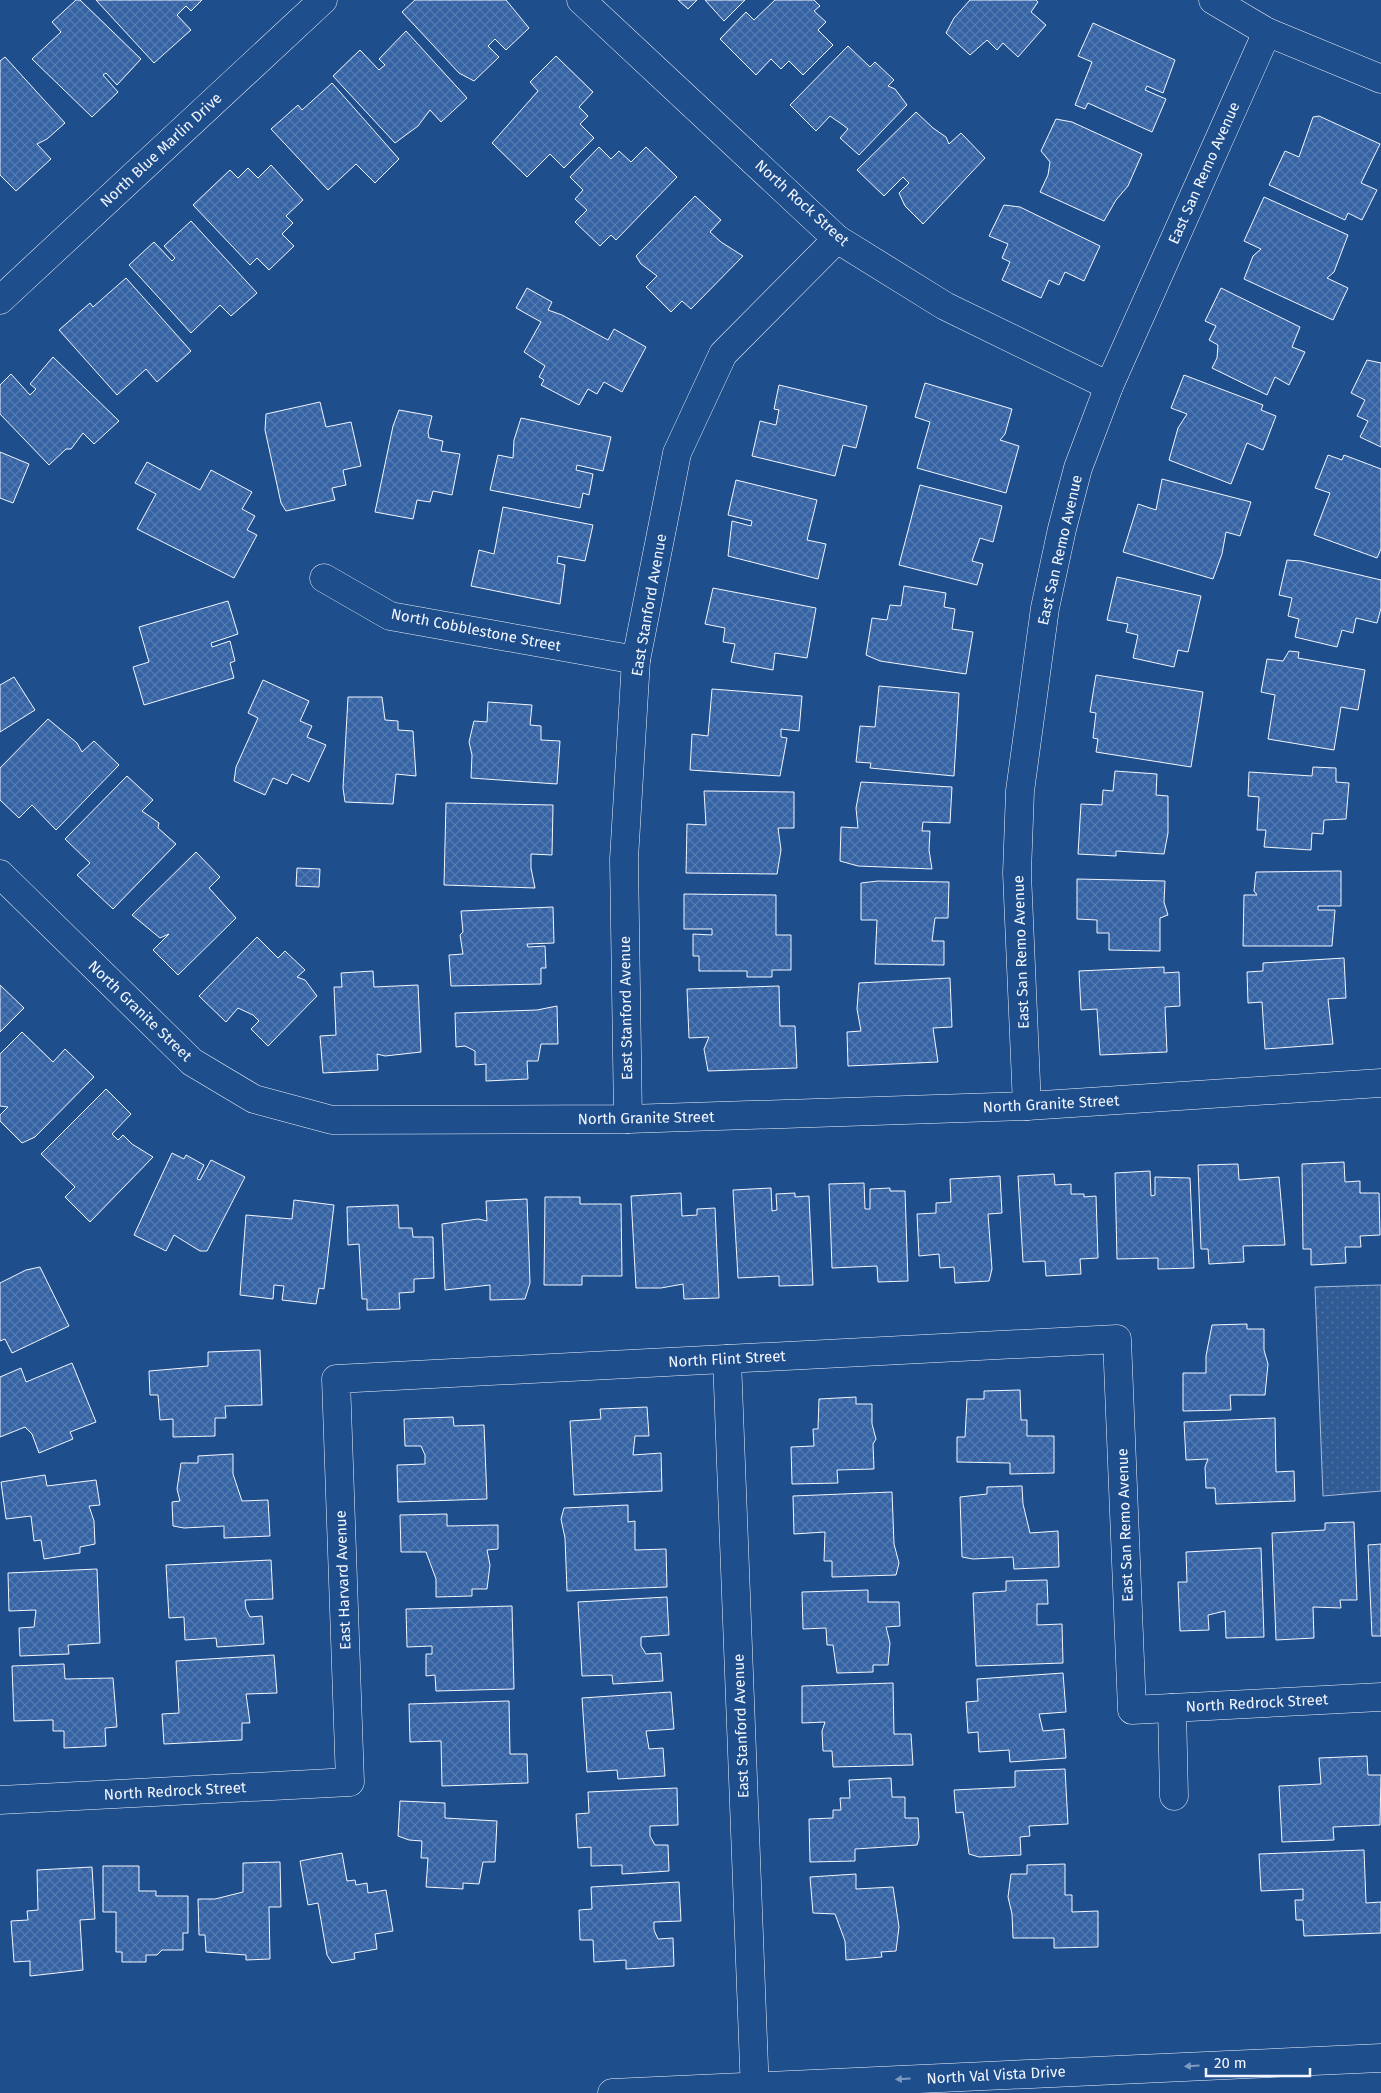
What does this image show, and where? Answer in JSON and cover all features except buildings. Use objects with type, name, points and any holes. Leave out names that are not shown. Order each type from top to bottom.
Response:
[{"type":"street","name":"North Blue Marlin Drive","points":[[0,300],[323,0]]},
{"type":"street","name":"North Rock Street","points":[[581,0],[837,239],[945,306],[1109,386]]},
{"type":"street","points":[[1213,0],[1267,32],[1381,79]]},
{"type":"street","name":"East San Remo Avenue","points":[[1027,1106],[1017,873],[1020,790],[1044,618],[1062,529],[1078,468],[1109,386],[1267,32]]},
{"type":"street","name":"East Stanford Avenue","points":[[628,1119],[624,859],[636,660],[677,453],[723,354],[837,239]]},
{"type":"street","name":"North Cobblestone Street","points":[[324,578],[390,616],[636,660]]},
{"type":"street","name":"North Granite Street","points":[[0,874],[192,1062],[254,1099],[332,1120],[628,1119],[1027,1106],[1381,1083]]},
{"type":"street","name":"East San Remo Avenue","points":[[1117,1340],[1132,1710]]},
{"type":"street","name":"North Flint Street","points":[[336,1378],[1117,1340]]},
{"type":"street","name":"East Stanford Avenue","points":[[727,1359],[755,2089]]},
{"type":"street","name":"East Harvard Avenue","points":[[336,1378],[350,1782]]},
{"type":"street","name":"North Redrock Street","points":[[1132,1710],[1381,1697]]},
{"type":"street","points":[[1172,1708],[1174,1796]]},
{"type":"street","name":"North Redrock Street","points":[[0,1800],[350,1782]]},
{"type":"street","name":"North Val Vista Drive","points":[[612,2093],[755,2089],[1381,2058]]},
{"type":"shaded area","points":[[1381,1285],[1381,1491],[1323,1496],[1315,1287]]}]
